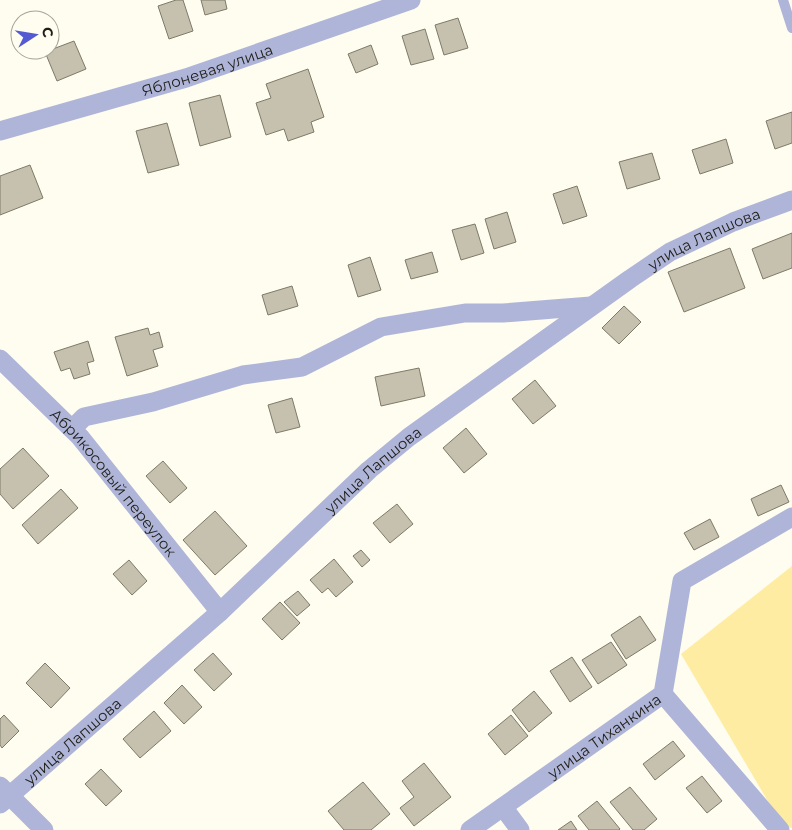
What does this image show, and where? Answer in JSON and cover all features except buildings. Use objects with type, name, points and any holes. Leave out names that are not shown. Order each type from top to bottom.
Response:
[{"type":"street","name":"Яблоневая улица","points":[[0,131],[186,78],[411,0]]},
{"type":"street","name":"улица Лапшова","points":[[3,795],[220,612],[369,470],[409,437],[670,252],[733,222],[792,200]]},
{"type":"street","points":[[72,429],[84,417],[154,402],[243,375],[302,367],[381,327],[465,313],[503,313],[592,306]]},
{"type":"street","name":"Абрикосовый переулок","points":[[0,359],[80,437],[220,612]]},
{"type":"street","name":"улица Тиханкина","points":[[470,830],[663,694],[682,581],[792,517]]},
{"type":"street","points":[[663,694],[780,830]]},
{"type":"street","points":[[3,795],[44,830]]},
{"type":"street","points":[[503,807],[520,830]]},
{"type":"lane","points":[[782,0],[792,28]]},
{"type":"shaded area","points":[[792,566],[792,828],[782,825],[681,654]]}]
